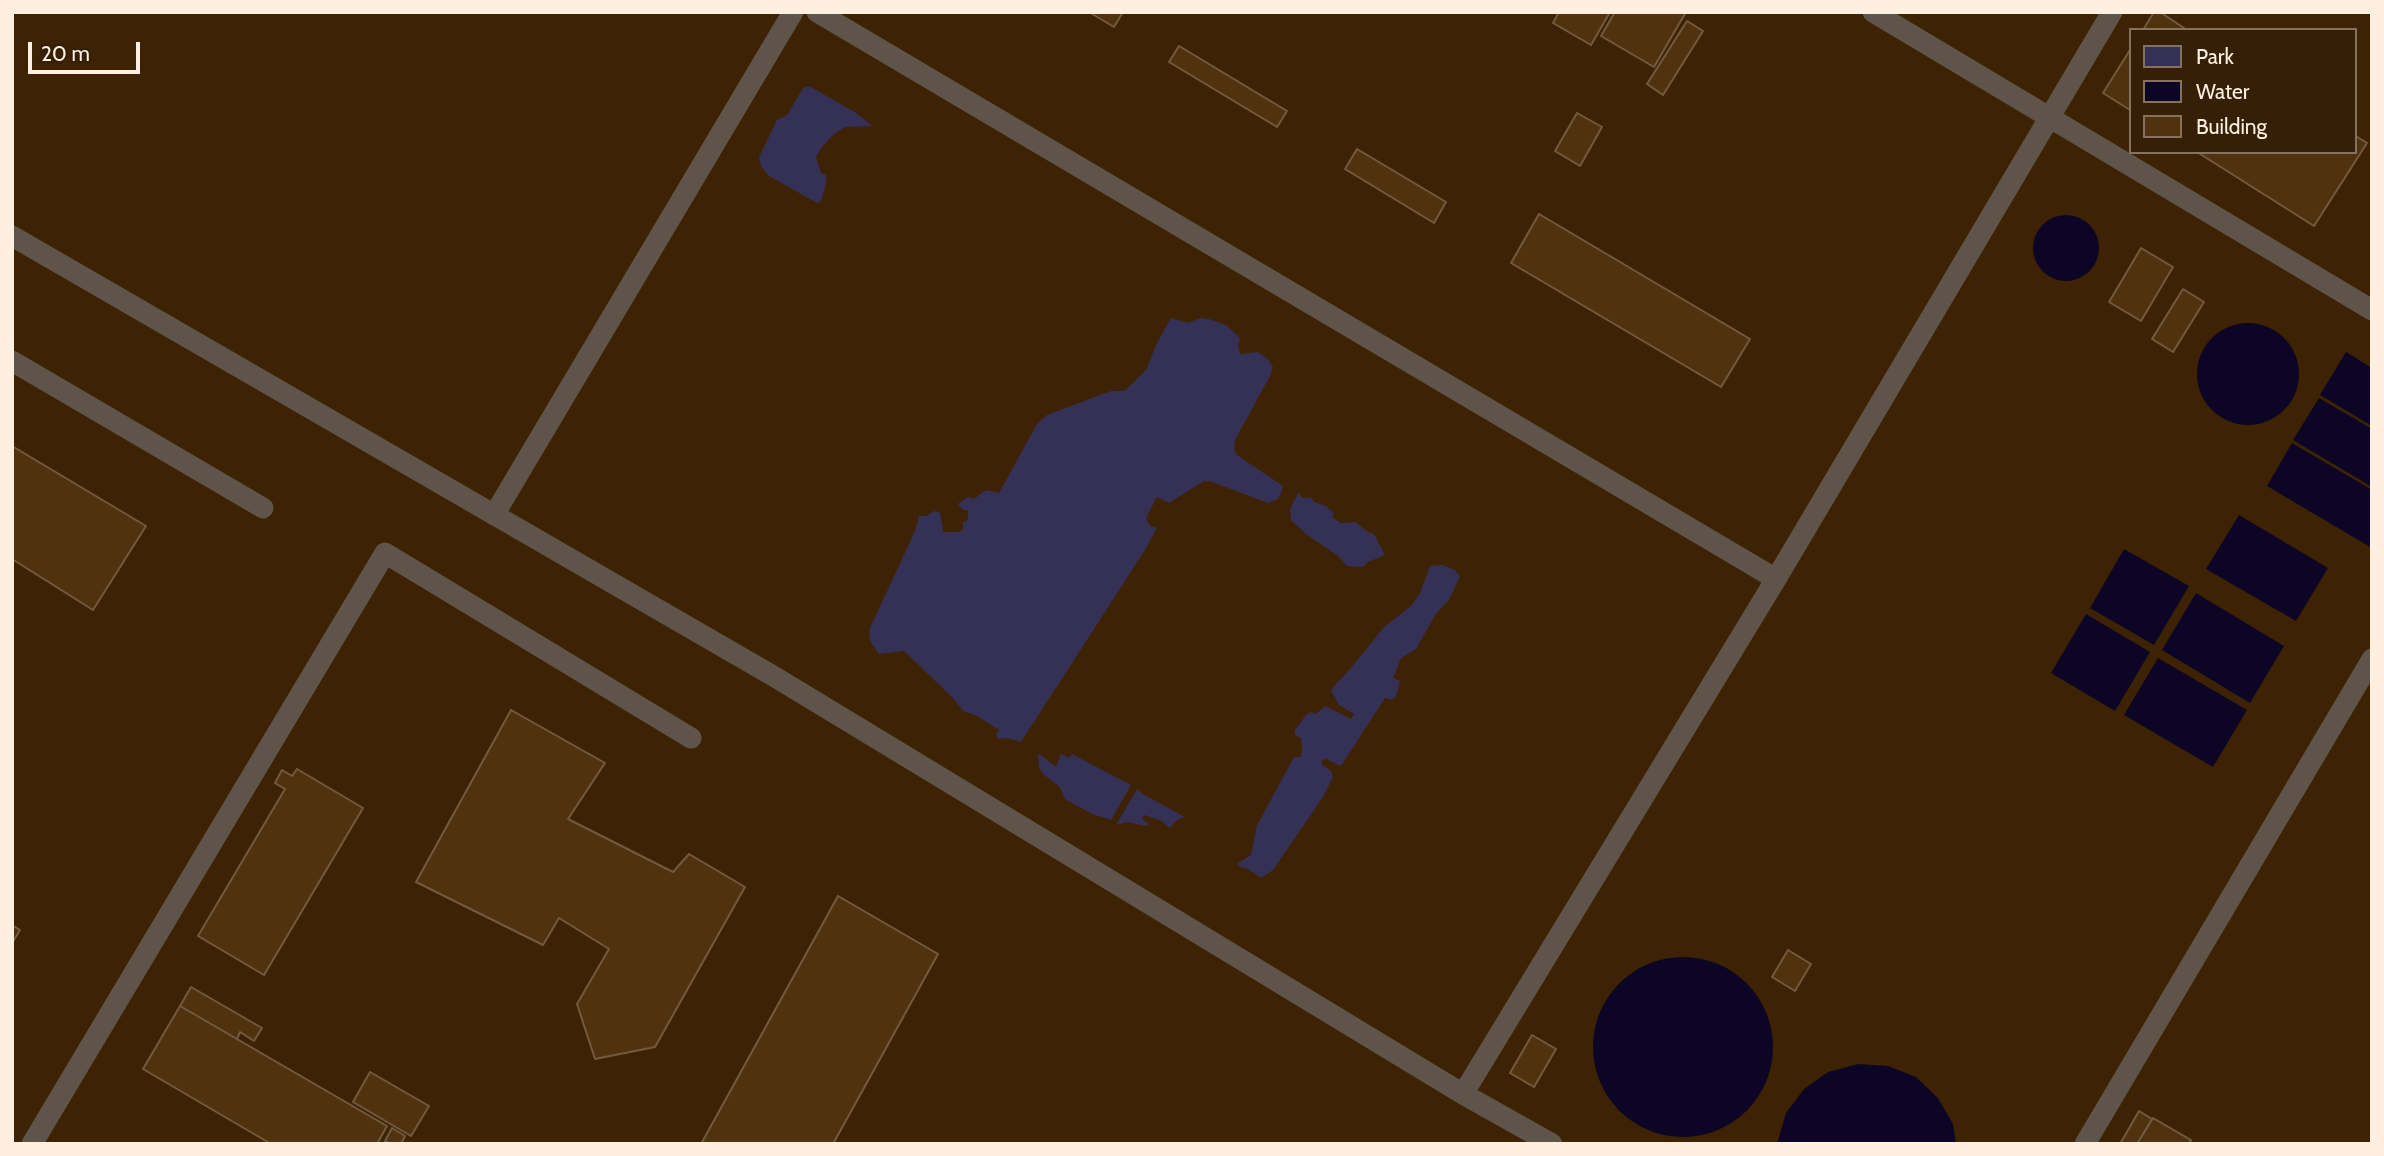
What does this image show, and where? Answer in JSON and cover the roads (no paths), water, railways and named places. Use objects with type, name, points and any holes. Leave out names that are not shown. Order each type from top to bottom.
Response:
[{"type":"lane","points":[[495,515],[793,12]]},
{"type":"lane","points":[[817,12],[1776,579]]},
{"type":"lane","points":[[1872,12],[2372,310]]},
{"type":"lane","points":[[1463,1094],[1776,579],[2112,12]]},
{"type":"lane","points":[[12,236],[775,677],[1463,1094],[1552,1144]]},
{"type":"lane","points":[[12,360],[263,508]]},
{"type":"lane","points":[[32,1144],[384,553],[691,738]]},
{"type":"lane","points":[[2085,1144],[2372,659]]},
{"type":"water","points":[[2060,215],[2072,215],[2084,220],[2094,230],[2099,248],[2097,261],[2084,276],[2072,281],[2060,281],[2048,276],[2038,266],[2033,254],[2033,242],[2038,230],[2048,220]]},
{"type":"water","points":[[2248,323],[2268,327],[2284,338],[2295,354],[2299,374],[2295,394],[2284,410],[2268,421],[2248,425],[2228,421],[2212,410],[2201,394],[2197,374],[2201,354],[2212,338],[2228,327]]},
{"type":"water","points":[[2346,352],[2372,368],[2372,426],[2320,395]]},
{"type":"water","points":[[2319,398],[2372,429],[2372,487],[2293,440]]},
{"type":"water","points":[[2292,443],[2372,490],[2372,548],[2267,486]]},
{"type":"water","points":[[2239,515],[2328,568],[2296,621],[2206,569]]},
{"type":"water","points":[[2124,549],[2189,586],[2154,645],[2090,608]]},
{"type":"water","points":[[2196,593],[2284,646],[2250,703],[2162,650]]},
{"type":"water","points":[[2086,614],[2150,652],[2115,711],[2051,673]]},
{"type":"water","points":[[2158,658],[2247,710],[2213,767],[2124,715]]},
{"type":"water","points":[[1683,957],[1717,964],[1747,983],[1766,1013],[1773,1047],[1766,1081],[1747,1111],[1717,1130],[1683,1137],[1649,1130],[1619,1111],[1600,1081],[1593,1047],[1600,1013],[1619,983],[1649,964]]},
{"type":"water","points":[[1858,1064],[1888,1066],[1916,1077],[1938,1098],[1953,1124],[1956,1144],[1777,1144],[1786,1113],[1804,1089],[1828,1072]]}]
